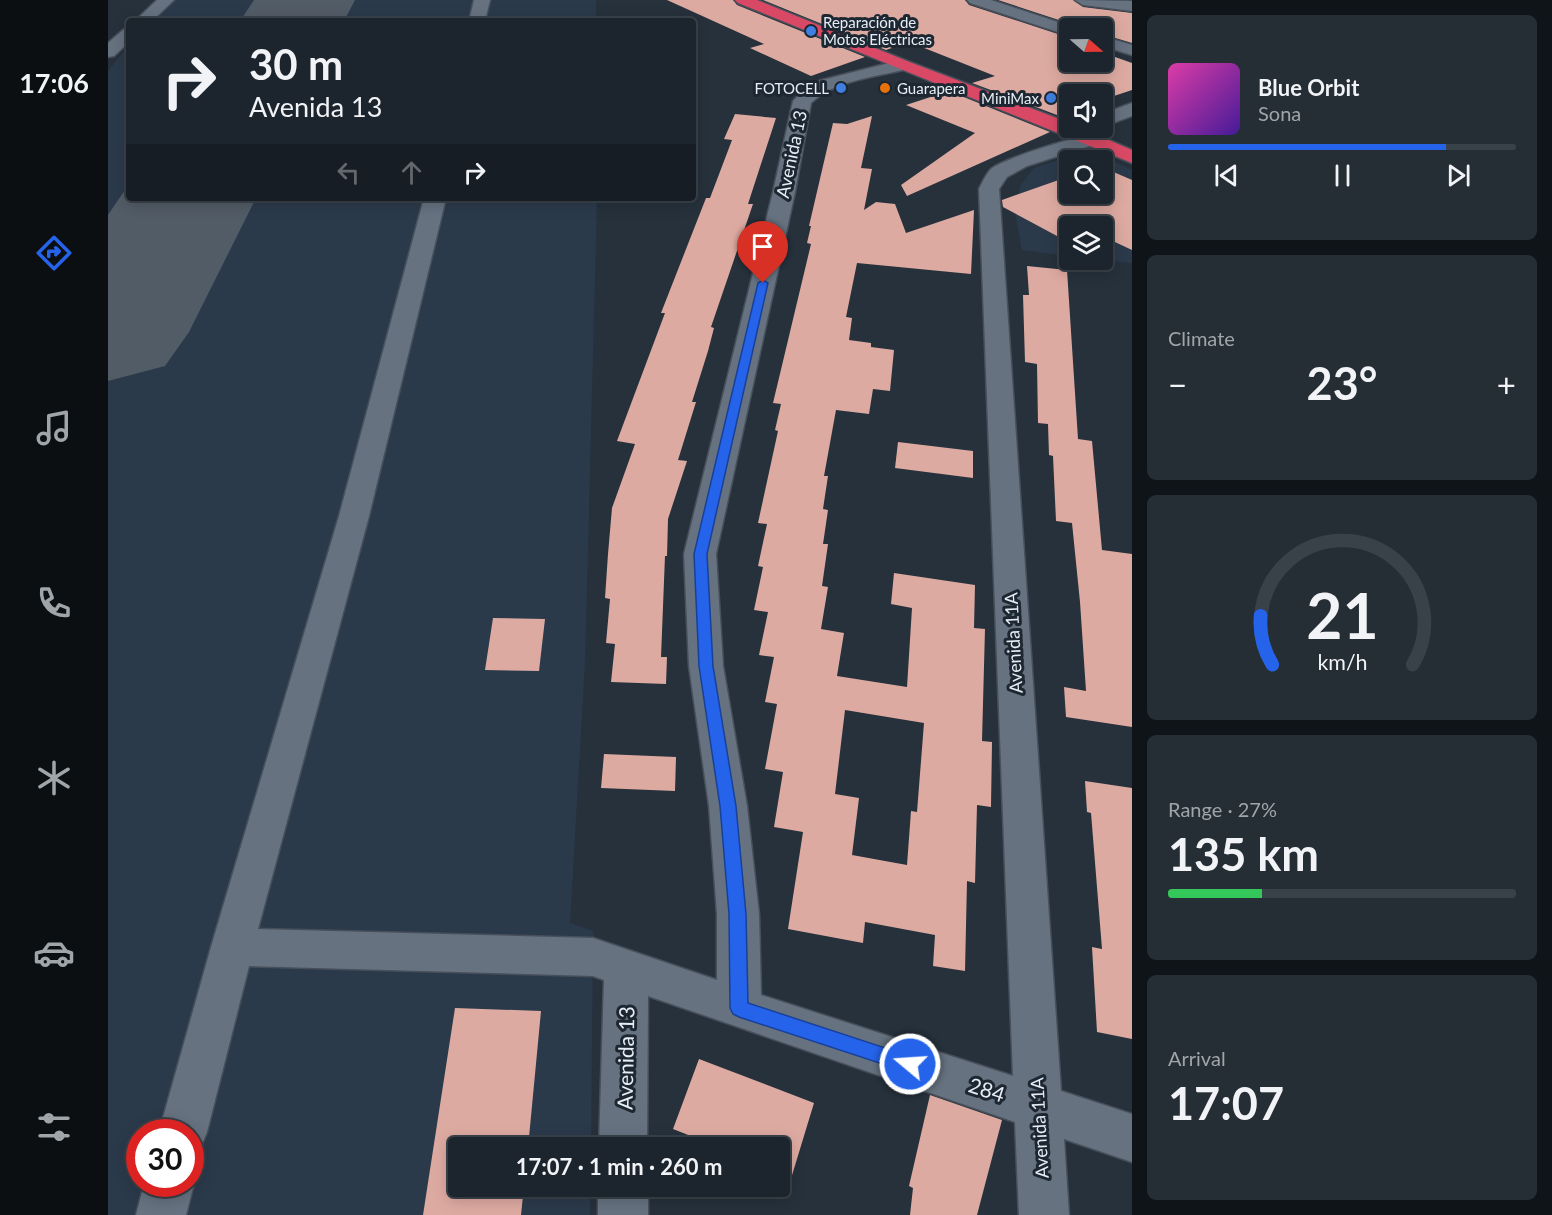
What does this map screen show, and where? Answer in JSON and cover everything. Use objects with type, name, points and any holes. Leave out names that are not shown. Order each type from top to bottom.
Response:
[{"type":"highway","points":[[743,0],[901,65],[1059,120]]},
{"type":"highway","points":[[1102,138],[1132,157]]},
{"type":"street","points":[[146,18],[166,0]]},
{"type":"street","points":[[478,18],[482,0]]},
{"type":"street","points":[[975,0],[1059,27]]},
{"type":"street","points":[[1083,0],[1132,6]]},
{"type":"street","points":[[1062,9],[1063,18]]},
{"type":"street","points":[[108,52],[126,36]]},
{"type":"street","points":[[1113,44],[1132,50]]},
{"type":"street","name":"Avenida 13","points":[[739,1008],[737,903],[728,806],[706,666],[700,554],[784,192],[802,101],[814,90],[828,84],[901,65]]},
{"type":"street","name":"Avenida 11A","points":[[1113,118],[1132,109]]},
{"type":"street","name":"Avenida 11A","points":[[1044,1215],[989,189],[999,173],[1072,138]]},
{"type":"street","points":[[186,1119],[232,947],[354,516],[434,201]]},
{"type":"street","points":[[232,947],[609,962],[739,1008]]},
{"type":"street","name":"Avenida 13","points":[[609,962],[623,1137]]},
{"type":"street","name":"284","points":[[739,1008],[1132,1137]]},
{"type":"street","points":[[161,1215],[166,1197]]},
{"type":"street","points":[[623,1197],[623,1215]]},
{"type":"shaded area","points":[[173,0],[596,0],[596,18],[155,18]]},
{"type":"shaded area","points":[[126,49],[126,201],[597,201],[585,661],[570,923],[593,931],[591,1137],[448,1137],[448,1197],[591,1197],[590,1215],[108,1215],[108,71]]},
{"type":"shaded area","points":[[1059,160],[1059,204],[1113,204],[1113,161],[1132,170],[1132,263],[1113,261],[1113,216],[1059,216],[1059,255],[1022,250],[1015,213],[1020,186],[1034,168]]},
{"type":"building","points":[[667,0],[733,0],[737,5],[865,57],[811,76],[750,48],[764,44]]},
{"type":"building","points":[[763,0],[965,0],[969,5],[1059,34],[1059,72],[1113,72],[1113,56],[1132,63],[1132,90],[1113,96],[1113,84],[1059,84],[1059,116],[972,83],[995,76],[909,42],[886,50]]},
{"type":"building","points":[[998,0],[1073,0],[1083,7],[1132,13],[1132,43],[1113,37],[1113,18],[1059,18],[1059,20]]},
{"type":"building","points":[[949,91],[1050,132],[907,196],[901,185],[975,133],[906,105]]},
{"type":"building","points":[[735,114],[776,118],[748,204],[753,204],[711,327],[714,328],[692,402],[696,402],[678,460],[687,461],[668,519],[661,657],[667,657],[666,684],[611,682],[615,644],[606,643],[610,599],[605,598],[612,508],[635,444],[617,441],[665,313],[661,313],[706,198],[710,198],[732,140],[724,139]]},
{"type":"building","points":[[872,116],[861,168],[872,169],[864,210],[876,202],[895,204],[906,233],[974,210],[971,274],[857,263],[846,317],[852,318],[849,340],[871,343],[871,347],[894,350],[890,391],[873,389],[869,414],[836,410],[824,476],[828,476],[823,509],[828,510],[823,544],[828,544],[822,586],[828,587],[821,629],[844,633],[837,676],[907,687],[912,608],[891,604],[894,573],[975,585],[974,628],[985,629],[982,741],[992,742],[991,807],[977,805],[975,883],[967,881],[965,971],[933,966],[935,935],[865,922],[863,943],[788,929],[803,832],[774,827],[783,772],[765,769],[777,704],[765,702],[774,657],[759,655],[768,612],[754,610],[763,567],[758,566],[767,524],[758,523],[778,431],[775,430],[781,404],[773,403],[811,244],[807,243],[811,226],[809,226],[833,123],[847,124]],"holes":[[[845,710],[924,723],[917,812],[911,811],[907,865],[852,855],[859,798],[835,794]]]},
{"type":"building","points":[[1113,172],[1132,180],[1132,250],[1113,241],[1113,216],[1059,216],[1059,237],[1003,207],[1002,200],[1059,180],[1059,204],[1113,204]]},
{"type":"building","points":[[1027,266],[1067,270],[1078,439],[1092,441],[1102,550],[1132,554],[1132,727],[1066,717],[1064,687],[1086,691],[1080,602],[1072,523],[1056,521],[1053,456],[1049,455],[1048,424],[1038,423],[1037,364],[1025,362],[1023,295],[1029,295]]},
{"type":"building","points":[[898,442],[973,451],[973,478],[895,468]]},
{"type":"building","points":[[493,618],[545,619],[539,671],[485,670]]},
{"type":"building","points":[[604,754],[676,757],[675,791],[601,788]]},
{"type":"building","points":[[1085,781],[1132,788],[1132,1039],[1097,1032],[1092,947],[1102,949],[1091,813],[1087,812]]},
{"type":"building","points":[[455,1008],[541,1011],[529,1137],[448,1137],[448,1197],[523,1197],[521,1215],[423,1215]]},
{"type":"building","points":[[699,1059],[814,1103],[790,1182],[790,1137],[693,1137],[673,1129]]},
{"type":"building","points":[[930,1095],[1002,1120],[977,1215],[910,1215],[913,1188],[909,1186]]},
{"type":"runway","points":[[294,18],[305,0]]},
{"type":"runway","points":[[108,332],[186,201]]},
{"type":"place","name":"Reparación de Motos Eléctricas","points":[[811,31]]},
{"type":"place","name":"FOTOCELL","points":[[841,88]]},
{"type":"place","name":"Guarapera","points":[[885,88]]},
{"type":"place","name":"MiniMax","points":[[1051,98]]},
{"type":"route","points":[[763,283],[700,554],[706,666],[728,806],[738,914],[739,1008],[910,1064]]}]
